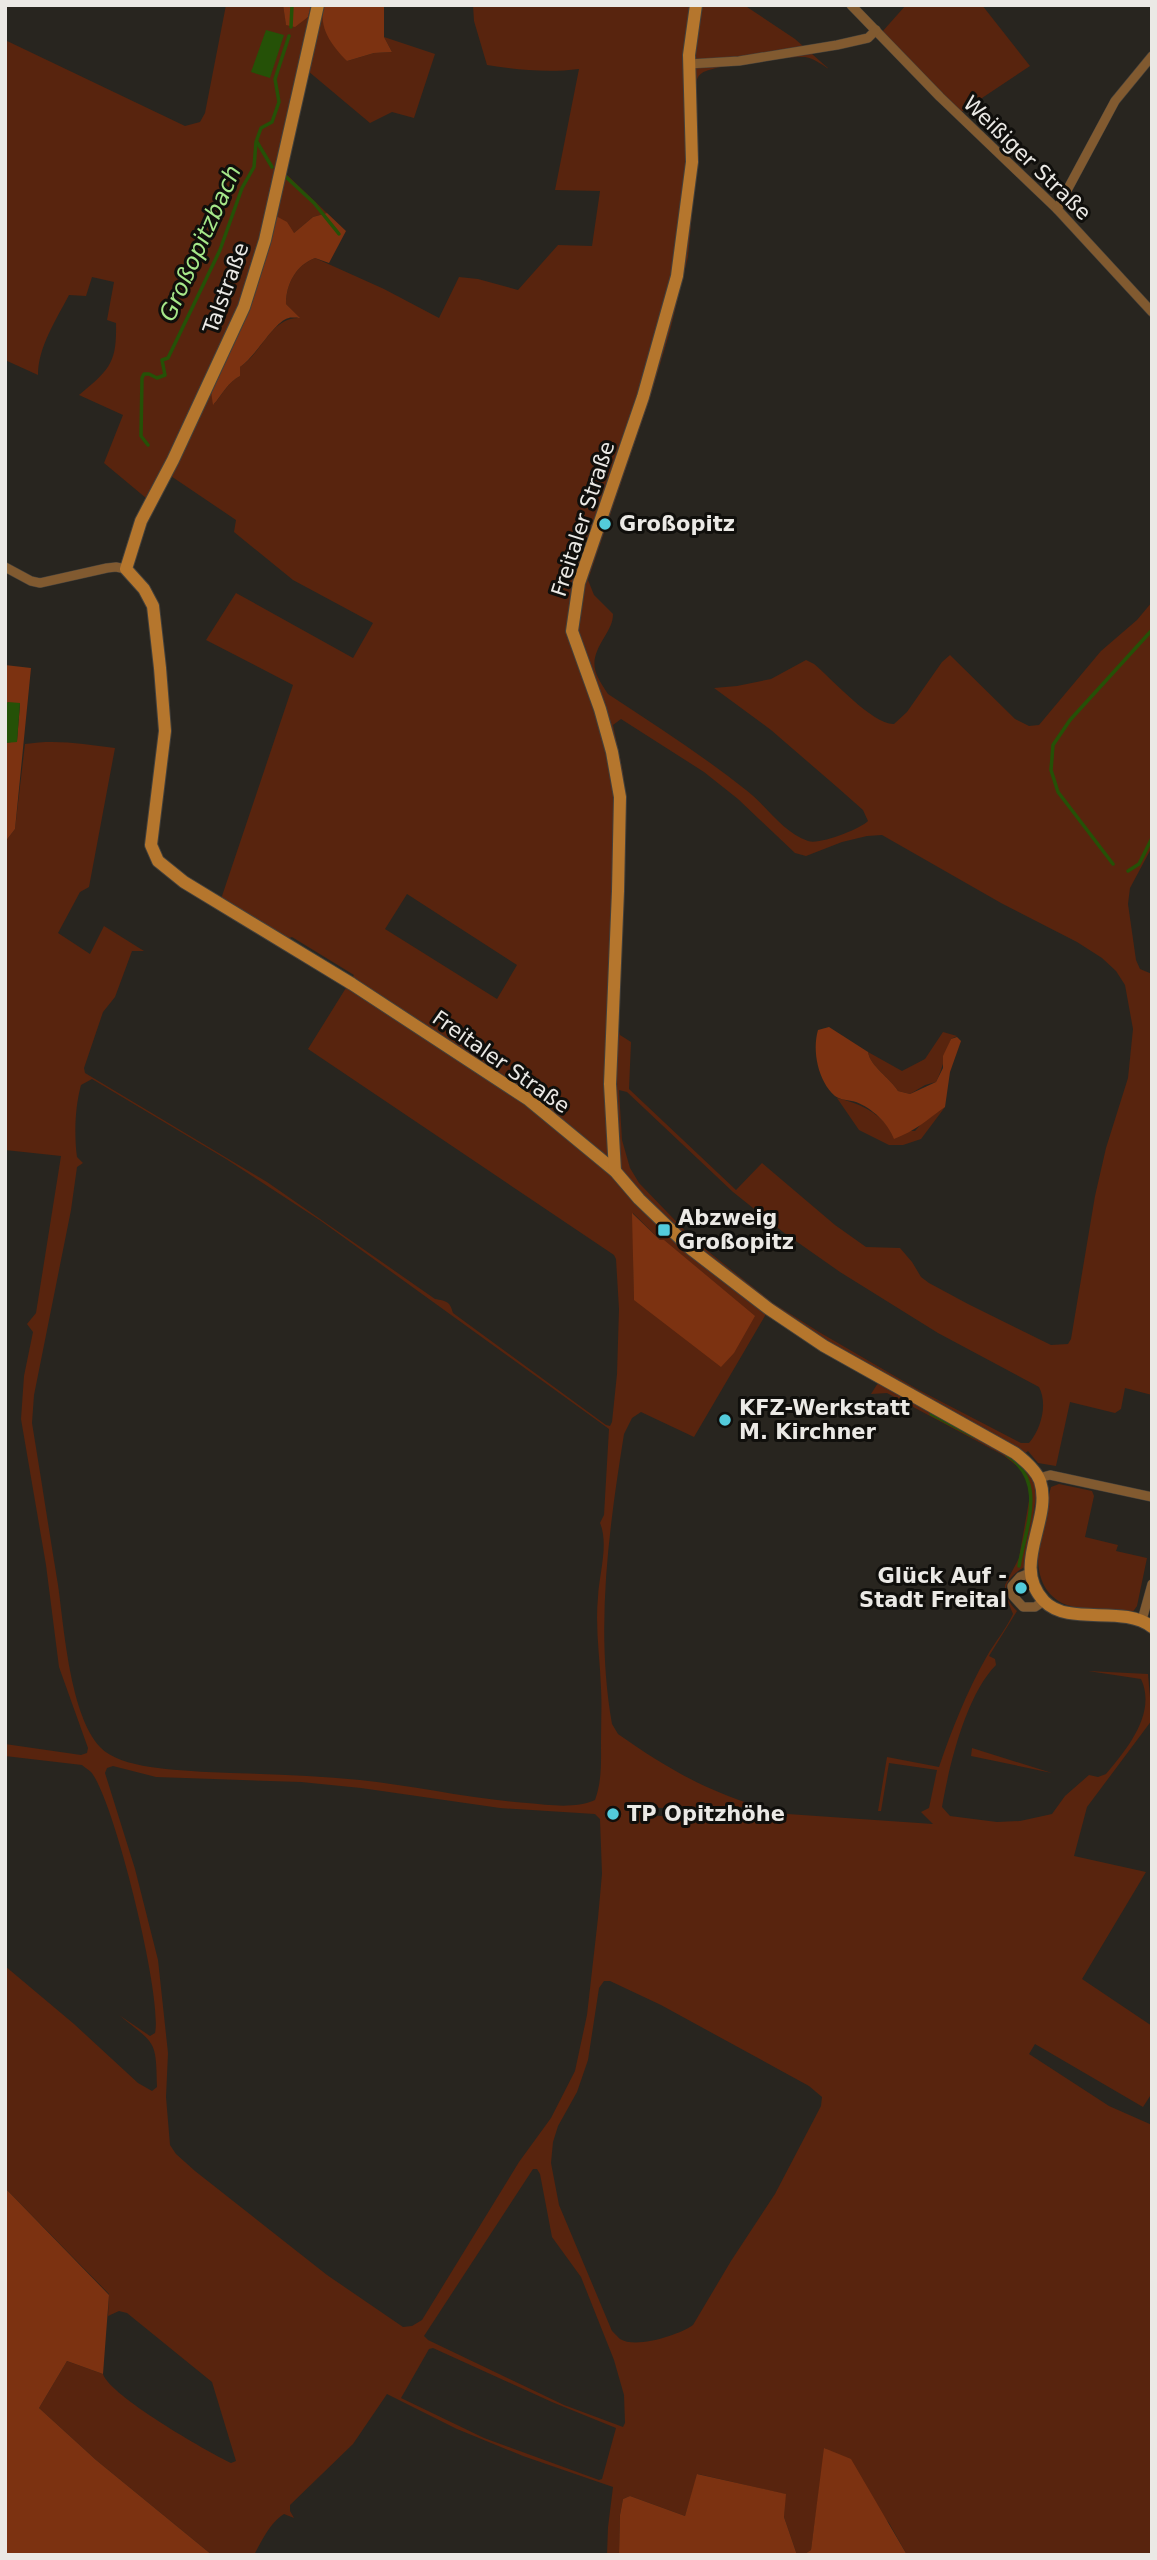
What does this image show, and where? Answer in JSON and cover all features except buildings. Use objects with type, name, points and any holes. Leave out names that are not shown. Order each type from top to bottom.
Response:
[{"type":"street","name":"Talstraße","points":[[126,569],[141,521],[173,460],[244,307],[265,240],[318,5]]},
{"type":"street","name":"Freitaler Straße","points":[[615,1171],[610,1084],[620,797],[612,752],[600,709],[572,631],[579,583],[643,397],[677,276],[692,162],[689,64],[696,5]]},
{"type":"street","name":"Weißiger Straße","points":[[851,5],[940,97],[1057,209],[1152,313]]},
{"type":"street","points":[[689,64],[739,61],[837,45],[868,38],[876,30]]},
{"type":"street","points":[[1057,209],[1115,101],[1152,56]]},
{"type":"street","points":[[5,568],[40,583],[111,567],[126,569]]},
{"type":"street","name":"Freitaler Straße","points":[[126,569],[145,589],[153,606],[156,625],[165,731],[151,845],[158,861],[184,882],[352,984],[529,1100],[615,1171],[639,1199],[691,1249],[769,1309],[835,1352],[1015,1452],[1039,1478]]},
{"type":"street","points":[[1152,1497],[1050,1475],[1039,1478],[1042,1502],[1030,1573],[1035,1589],[1044,1601],[1054,1608],[1078,1613],[1130,1617],[1147,1624],[1152,1584]]},
{"type":"street","points":[[1030,1573],[1020,1577],[1012,1586],[1013,1596],[1023,1607],[1035,1607],[1044,1601]]},
{"type":"shaded area","points":[[226,5],[283,5],[286,24],[308,17],[311,5],[324,5],[347,61],[374,53],[392,52],[384,37],[435,54],[414,118],[392,112],[370,123],[308,71],[284,172],[327,213],[313,217],[294,233],[269,246],[250,309],[211,391],[214,404],[228,385],[240,376],[240,367],[274,329],[289,319],[299,318],[286,304],[288,289],[297,270],[315,258],[384,289],[439,318],[459,277],[478,279],[518,290],[558,245],[592,246],[600,191],[555,190],[579,69],[533,70],[487,65],[474,21],[473,5],[744,5],[795,39],[829,69],[812,59],[796,57],[709,70],[702,73],[696,82],[697,160],[688,257],[650,398],[588,580],[594,595],[613,614],[596,653],[594,666],[608,694],[729,777],[799,837],[814,842],[830,839],[868,821],[863,810],[771,730],[714,688],[771,679],[806,660],[875,717],[894,724],[907,712],[942,662],[950,655],[1015,719],[1029,726],[1039,725],[1101,651],[1137,620],[1152,602],[1152,847],[1130,888],[1128,904],[1136,960],[1140,969],[1152,974],[1152,1395],[1125,1388],[1121,1409],[1115,1413],[1070,1402],[1056,1466],[1038,1463],[1028,1451],[1018,1459],[1032,1477],[1036,1497],[1026,1566],[1013,1575],[1006,1592],[1007,1598],[1017,1611],[989,1656],[995,1659],[996,1665],[976,1694],[960,1732],[942,1807],[950,1816],[997,1822],[1020,1821],[1052,1814],[1065,1796],[1089,1775],[1098,1777],[1106,1774],[1131,1742],[1142,1717],[1145,1692],[1141,1679],[1088,1671],[1148,1674],[1152,1720],[1087,1807],[1074,1856],[1146,1872],[1082,1979],[1152,2026],[1152,2093],[1143,2107],[1035,2044],[1029,2054],[1109,2106],[1152,2125],[1152,2555],[907,2555],[889,2523],[825,2448],[811,2550],[803,2555],[797,2555],[784,2517],[785,2494],[698,2474],[685,2516],[630,2496],[623,2499],[619,2555],[607,2555],[613,2487],[523,2456],[457,2429],[387,2394],[353,2444],[290,2505],[294,2518],[284,2514],[279,2518],[267,2532],[254,2555],[212,2555],[96,2460],[39,2408],[67,2361],[103,2374],[109,2384],[140,2409],[201,2447],[231,2463],[236,2461],[212,2382],[127,2313],[119,2311],[108,2316],[109,2294],[5,2188],[5,1966],[138,2083],[152,2091],[157,2087],[156,2060],[152,2044],[119,2015],[150,2036],[155,2033],[152,1981],[135,1900],[101,1790],[91,1772],[82,1765],[5,1756],[5,1744],[81,1755],[87,1753],[88,1748],[59,1667],[46,1565],[21,1419],[24,1376],[33,1332],[27,1324],[36,1313],[61,1156],[5,1150],[5,842],[15,829],[25,744],[59,742],[115,748],[89,887],[80,892],[58,933],[90,954],[104,926],[144,951],[132,951],[115,997],[103,1012],[84,1068],[85,1073],[267,1182],[435,1299],[447,1302],[453,1313],[610,1426],[617,1374],[619,1309],[614,1255],[308,1049],[354,975],[292,937],[286,939],[221,899],[293,685],[206,640],[236,593],[353,658],[373,623],[293,580],[234,532],[236,520],[162,470],[146,498],[104,463],[123,415],[79,395],[98,379],[113,357],[116,323],[107,320],[114,282],[92,277],[86,296],[69,295],[44,344],[38,375],[5,360],[5,40],[185,126],[200,122],[205,113]],"holes":[[[621,719],[704,772],[738,799],[795,853],[806,856],[842,842],[882,835],[1001,903],[1077,942],[1116,971],[1125,985],[1133,1029],[1128,1078],[1106,1148],[1095,1196],[1068,1344],[1051,1345],[929,1283],[921,1277],[900,1248],[866,1247],[835,1225],[762,1163],[736,1190],[629,1089],[631,1042],[620,1035],[618,1027],[626,803],[623,772],[613,725]],[[407,894],[517,965],[497,999],[385,929]],[[92,1079],[226,1159],[321,1221],[609,1429],[604,1515],[600,1523],[604,1540],[597,1620],[601,1764],[595,1800],[579,1805],[553,1805],[485,1799],[360,1780],[166,1769],[121,1760],[100,1747],[82,1714],[70,1670],[32,1423],[34,1395],[77,1167],[83,1163],[77,1157],[76,1148],[77,1102],[81,1085]],[[619,1090],[627,1092],[733,1192],[783,1232],[840,1272],[938,1333],[1039,1387],[1043,1408],[1040,1424],[1033,1437],[1029,1443],[1021,1443],[917,1389],[773,1303],[695,1241],[639,1183],[630,1168],[622,1140]],[[633,1213],[660,1240],[634,1300]],[[766,1314],[878,1383],[871,1394],[887,1393],[1003,1455],[1022,1470],[1028,1481],[1030,1495],[1019,1558],[1005,1585],[1005,1595],[1013,1614],[973,1683],[939,1767],[887,1757],[878,1811],[881,1811],[889,1763],[937,1770],[929,1808],[921,1812],[933,1824],[773,1813],[694,1818],[645,1815],[645,1807],[698,1810],[756,1806],[718,1792],[668,1767],[618,1734],[612,1724],[607,1688],[604,1615],[609,1542],[624,1434],[632,1418],[641,1412],[694,1437]],[[113,1766],[156,1777],[301,1782],[500,1808],[595,1814],[600,1819],[602,1874],[598,1918],[587,2015],[575,2071],[551,2118],[519,2162],[422,2320],[412,2326],[403,2327],[327,2275],[195,2171],[170,2145],[166,2097],[168,2053],[158,1960],[135,1869],[105,1773],[107,1768]],[[604,1981],[610,1981],[661,2005],[809,2086],[822,2097],[821,2106],[775,2194],[693,2325],[657,2340],[627,2342],[612,2331],[559,2205],[551,2163],[553,2142],[558,2126],[577,2092],[588,2060],[599,1988]],[[533,2169],[537,2169],[540,2174],[552,2237],[581,2277],[614,2360],[624,2395],[625,2423],[623,2427],[564,2405],[424,2336]],[[433,2348],[616,2428],[602,2479],[599,2480],[484,2438],[401,2398],[429,2349]]]},
{"type":"shaded area","points":[[283,5],[311,5],[308,17],[295,27],[286,25]]},
{"type":"shaded area","points":[[324,5],[384,5],[384,37],[392,52],[374,53],[347,61],[336,49],[324,28]]},
{"type":"shaded area","points":[[906,5],[982,5],[1030,66],[961,112],[882,32]]},
{"type":"shaded area","points":[[266,30],[284,35],[270,78],[251,72]]},
{"type":"shaded area","points":[[327,213],[346,231],[329,263],[315,258],[302,265],[293,276],[286,304],[300,318],[290,318],[277,326],[240,367],[240,376],[228,385],[213,405],[211,391],[250,309],[276,216],[287,222],[294,233],[313,217]]},
{"type":"shaded area","points":[[5,665],[31,668],[15,829],[5,842],[5,743],[17,741],[20,704],[5,704]]},
{"type":"shaded area","points":[[20,703],[17,742],[5,743],[5,704]]},
{"type":"shaded area","points":[[829,1027],[868,1052],[872,1062],[898,1091],[910,1094],[936,1082],[943,1068],[943,1056],[951,1039],[957,1037],[961,1041],[950,1072],[945,1107],[915,1129],[894,1139],[888,1127],[873,1112],[856,1102],[837,1097],[824,1082],[816,1056],[816,1038],[818,1030]]},
{"type":"shaded area","points":[[943,1032],[957,1036],[951,1039],[936,1082],[910,1094],[898,1091],[876,1067],[868,1052],[902,1071],[925,1059]]},
{"type":"shaded area","points":[[837,1098],[867,1109],[891,1130],[915,1131],[945,1107],[921,1139],[903,1145],[889,1145],[859,1130]]},
{"type":"shaded area","points":[[632,1213],[660,1240],[664,1240],[755,1316],[734,1353],[721,1367],[634,1300]]},
{"type":"shaded area","points":[[1059,1484],[1092,1491],[1094,1496],[1085,1537],[1118,1545],[1116,1551],[1147,1558],[1137,1606],[1132,1613],[1067,1605],[1052,1596],[1043,1584],[1039,1569],[1040,1535],[1051,1487]]},
{"type":"shaded area","points":[[972,1748],[1052,1773],[971,1756]]},
{"type":"shaded area","points":[[5,2188],[109,2295],[103,2374],[67,2361],[39,2408],[96,2460],[212,2555],[5,2555]]},
{"type":"shaded area","points":[[824,2448],[851,2459],[907,2555],[803,2555],[811,2550]]},
{"type":"shaded area","points":[[697,2474],[786,2494],[784,2517],[797,2555],[619,2555],[623,2499],[630,2496],[685,2516]]},
{"type":"waterway","name":"Großopitzbach","points":[[291,27],[292,5]]},
{"type":"waterway","name":"Großopitzbach","points":[[148,445],[141,436],[142,378],[144,374],[157,378],[165,375],[162,360],[168,358],[220,250],[242,188],[254,167],[256,142],[261,128],[272,122],[279,102],[275,79],[289,36]]},
{"type":"waterway","points":[[257,142],[272,167]]},
{"type":"waterway","points":[[285,176],[314,203],[339,234]]},
{"type":"waterway","points":[[1113,864],[1058,792],[1051,770],[1053,745],[1070,720],[1152,630]]},
{"type":"waterway","points":[[1128,871],[1139,864],[1152,838]]},
{"type":"waterway","points":[[931,1414],[973,1436]]},
{"type":"waterway","points":[[1007,1455],[1027,1478],[1030,1491],[1029,1520],[1019,1566]]},
{"type":"place","name":"Großopitz","points":[[605,524]]},
{"type":"place","name":"Abzweig Großopitz","points":[[664,1230]]},
{"type":"place","name":"KFZ-Werkstatt M. Kirchner","points":[[725,1420]]},
{"type":"place","name":"Glück Auf - Stadt Freital","points":[[1021,1588]]},
{"type":"place","name":"TP Opitzhöhe","points":[[613,1814]]}]
